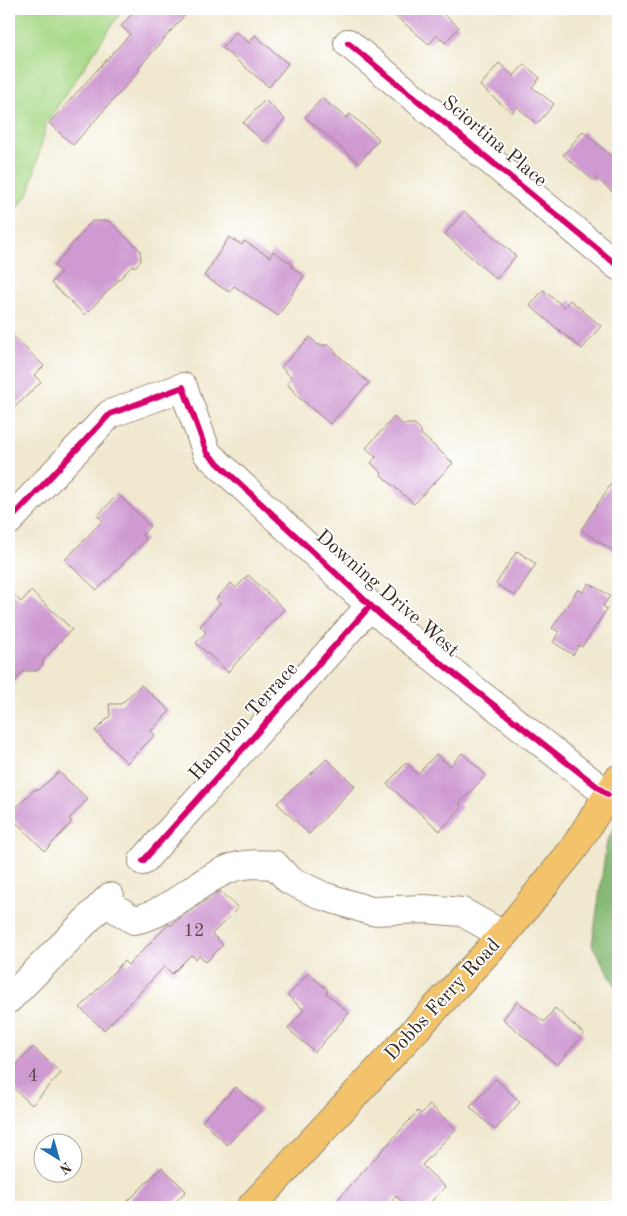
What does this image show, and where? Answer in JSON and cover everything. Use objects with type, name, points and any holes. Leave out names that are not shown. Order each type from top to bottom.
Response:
[{"type":"main road","name":"Dobbs Ferry Road","points":[[250,1207],[503,934],[572,851],[613,787]]},
{"type":"street","name":"Sciortina Place","points":[[348,43],[618,266]]},
{"type":"street","name":"Downing Drive West","points":[[9,521],[110,414],[182,387],[207,453],[370,606],[386,620],[613,787]]},
{"type":"street","name":"Hampton Terrace","points":[[143,861],[370,606]]},
{"type":"street","points":[[9,999],[107,900],[134,920],[150,917],[229,868],[256,864],[275,865],[289,880],[322,896],[372,911],[426,909],[462,912],[503,934]]},
{"type":"green space","points":[[9,9],[123,9],[47,122],[29,193],[9,217]]},
{"type":"green space","points":[[618,820],[618,990],[592,945],[607,841]]},
{"type":"building","points":[[136,9],[190,9],[138,69],[140,70],[73,145],[49,123],[130,34],[121,26]]},
{"type":"building","points":[[387,9],[437,9],[459,27],[445,43],[437,35],[429,44]]},
{"type":"building","points":[[236,32],[249,43],[255,35],[288,64],[269,87],[222,48]]},
{"type":"building","points":[[499,63],[514,76],[524,64],[540,78],[532,87],[554,104],[537,124],[517,107],[512,113],[480,86]]},
{"type":"building","points":[[322,98],[346,118],[350,114],[379,139],[359,163],[305,117]]},
{"type":"building","points":[[265,100],[285,119],[264,142],[243,123]]},
{"type":"building","points":[[583,131],[618,162],[618,197],[596,178],[594,181],[563,155]]},
{"type":"building","points":[[464,211],[516,256],[496,279],[445,234]]},
{"type":"building","points":[[92,221],[109,221],[140,250],[141,260],[136,266],[132,266],[85,315],[51,283],[61,272],[54,266]]},
{"type":"building","points":[[229,237],[242,245],[244,241],[270,257],[273,251],[292,264],[292,267],[304,276],[278,316],[234,286],[229,292],[204,276]]},
{"type":"building","points":[[543,290],[564,307],[570,300],[601,326],[582,349],[530,306]]},
{"type":"building","points":[[9,332],[44,366],[34,375],[41,382],[9,413]]},
{"type":"building","points":[[310,337],[318,345],[330,345],[337,354],[369,383],[330,424],[296,395],[287,383],[292,378],[281,367]]},
{"type":"building","points":[[394,417],[402,424],[415,424],[421,430],[421,434],[453,463],[414,504],[381,475],[382,473],[371,463],[376,457],[366,448]]},
{"type":"building","points":[[618,473],[618,554],[581,530]]},
{"type":"building","points":[[118,494],[150,526],[142,535],[146,540],[97,590],[65,560],[103,520],[97,516]]},
{"type":"building","points":[[517,551],[536,564],[515,596],[496,584]]},
{"type":"building","points":[[248,575],[284,609],[228,672],[196,643],[206,632],[200,626],[220,604],[216,599],[231,583],[236,588]]},
{"type":"building","points":[[589,583],[610,596],[603,606],[607,609],[582,647],[579,645],[573,655],[553,642],[559,632],[552,628],[578,589],[583,592]]},
{"type":"building","points":[[9,590],[21,602],[31,591],[72,629],[43,660],[43,664],[37,671],[24,671],[9,687]]},
{"type":"building","points":[[141,685],[170,711],[151,731],[155,735],[127,763],[95,731],[110,716],[109,704],[121,704]]},
{"type":"building","points":[[462,753],[486,775],[459,804],[462,807],[440,831],[387,784],[406,763],[418,774],[436,754],[450,766]]},
{"type":"building","points":[[327,759],[355,786],[309,834],[277,803]]},
{"type":"building","points":[[59,772],[88,799],[69,819],[72,822],[45,851],[9,815],[35,789],[38,790]]},
{"type":"building","points":[[220,891],[238,908],[212,934],[223,945],[206,962],[199,955],[196,959],[191,955],[172,974],[165,966],[104,1030],[80,1008],[124,961],[128,965],[169,924],[171,926],[178,919]]},
{"type":"building","points":[[308,973],[328,990],[326,993],[349,1013],[315,1052],[288,1029],[304,1010],[288,996]]},
{"type":"building","points":[[517,1001],[544,1022],[555,1008],[584,1034],[557,1065],[503,1019]]},
{"type":"building","points":[[33,1047],[61,1073],[32,1105],[9,1084],[9,1074]]},
{"type":"building","points":[[496,1079],[520,1102],[495,1130],[470,1107]]},
{"type":"building","points":[[236,1087],[261,1110],[227,1145],[202,1121]]},
{"type":"building","points":[[430,1105],[456,1129],[422,1165],[445,1187],[426,1207],[408,1207],[396,1196],[387,1207],[331,1207],[418,1111],[421,1114]]},
{"type":"building","points":[[162,1167],[186,1191],[170,1207],[122,1207]]},
{"type":"cycle path","points":[[348,43],[618,266]]},
{"type":"cycle path","points":[[9,521],[110,414],[183,387],[207,453],[386,620],[608,795]]},
{"type":"cycle path","points":[[143,861],[370,606]]}]
